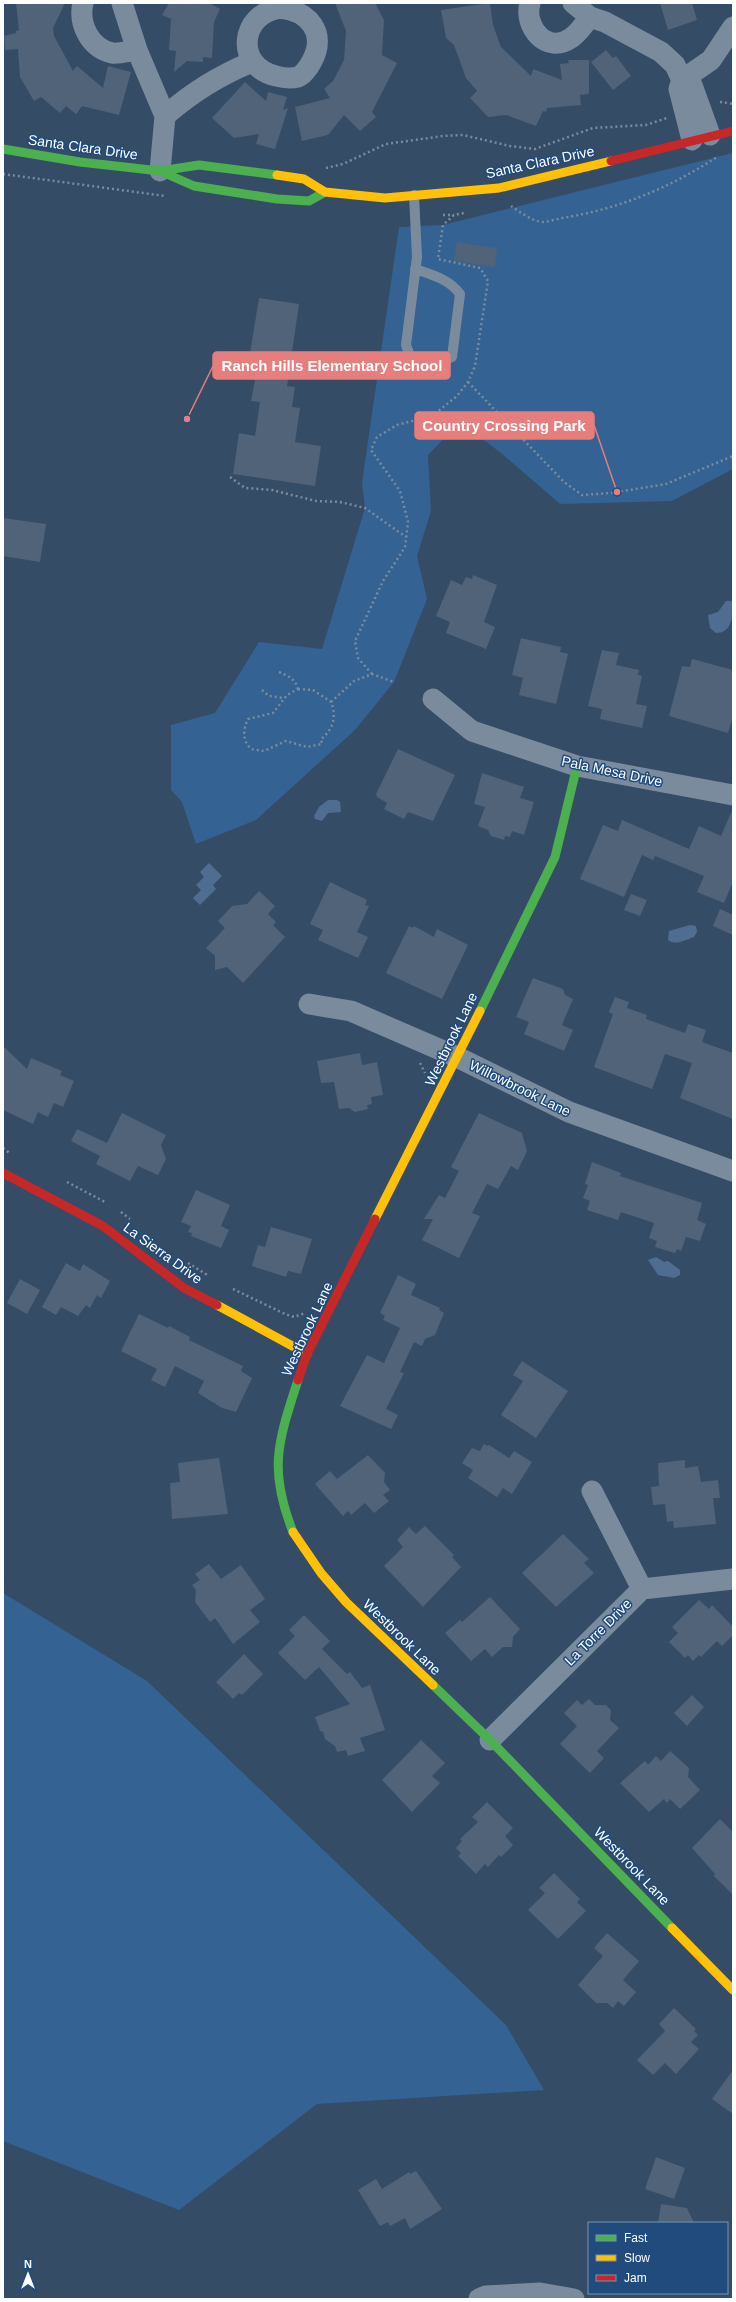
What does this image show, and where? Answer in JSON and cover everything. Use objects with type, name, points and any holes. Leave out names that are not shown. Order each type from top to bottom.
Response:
[{"type":"street","points":[[84,3],[83,21],[88,36],[98,48],[113,53],[137,50]]},
{"type":"street","points":[[122,3],[137,50],[165,116],[160,171]]},
{"type":"street","points":[[530,3],[529,19],[532,28],[538,36],[548,41],[559,42],[571,39],[590,17]]},
{"type":"street","points":[[572,3],[590,17],[605,22],[661,52],[675,65],[682,80],[692,85],[693,111],[701,138]]},
{"type":"street","points":[[268,6],[292,9],[305,16],[314,27],[318,40],[316,54],[309,67],[299,77],[286,79],[260,70],[252,62],[247,48],[249,31],[257,18],[268,6]]},
{"type":"street","points":[[682,80],[711,60],[733,27]]},
{"type":"street","points":[[165,116],[186,97],[236,68],[252,62]]},
{"type":"street","name":"Santa Clara Drive","points":[[3,149],[80,162],[160,171],[199,165],[304,178],[325,192],[385,198],[499,188],[733,131]]},
{"type":"street","name":"Santa Clara Drive","points":[[160,171],[194,186],[277,199],[309,201],[325,192]]},
{"type":"street","name":"Pala Mesa Drive","points":[[433,699],[472,731],[577,766],[733,795]]},
{"type":"street","name":"Westbrook Lane","points":[[577,766],[555,857],[457,1057],[307,1354],[281,1433],[277,1470],[282,1504],[296,1539],[320,1573],[346,1602],[490,1740],[733,1990]]},
{"type":"street","name":"Willowbrook Lane","points":[[309,1004],[351,1011],[457,1057],[568,1112],[733,1172]]},
{"type":"street","name":"La Sierra Drive","points":[[3,1173],[102,1226],[184,1288],[307,1354]]},
{"type":"street","points":[[592,1491],[642,1589]]},
{"type":"street","name":"La Torre Drive","points":[[490,1740],[642,1589],[733,1579]]},
{"type":"street","points":[[479,2299],[486,2296],[540,2293],[574,2299]]},
{"type":"lane","points":[[414,195],[416,215],[415,269],[406,345],[410,356],[433,362],[446,360],[452,357],[460,294],[453,285],[415,269]]},
{"type":"path","points":[[325,169],[343,164],[386,144],[443,136],[463,135],[510,146],[535,149],[592,128],[646,125],[718,102],[733,104]]},
{"type":"path","points":[[506,204],[524,215],[543,222],[598,212],[655,191],[690,175],[719,156]]},
{"type":"path","points":[[394,682],[372,674],[358,658],[356,642],[383,581],[405,547],[408,522],[400,491],[371,450],[377,437],[397,425],[432,416],[457,396],[468,382],[475,366],[488,281],[480,268],[438,259],[443,225],[454,215],[469,212]]},
{"type":"path","points":[[468,382],[564,482],[582,495],[611,493],[666,484],[733,456]]},
{"type":"path","points":[[230,477],[245,488],[272,490],[316,502],[340,502],[365,508],[406,536]]},
{"type":"path","points":[[279,672],[290,677],[296,682],[298,689]]},
{"type":"path","points":[[331,702],[354,681],[372,674]]},
{"type":"path","points":[[298,689],[313,690],[331,702],[334,716],[330,731],[320,739],[322,744],[307,747],[286,741],[264,751],[251,749],[244,739],[244,727],[248,718],[273,713],[287,695],[298,689]]},
{"type":"path","points":[[262,690],[269,696],[284,698]]},
{"type":"shaded area","points":[[733,153],[733,469],[672,501],[560,504],[501,453],[460,422],[428,455],[431,511],[417,556],[427,599],[394,682],[355,730],[256,820],[196,844],[182,802],[171,790],[171,725],[215,713],[259,642],[322,649],[365,508],[362,483],[399,227],[443,225]]},
{"type":"shaded area","points":[[726,601],[733,601],[731,622],[726,630],[716,633],[710,628],[708,615],[718,612]]},
{"type":"shaded area","points":[[328,800],[337,800],[340,802],[341,812],[328,813],[322,821],[315,819],[314,816],[319,807]]},
{"type":"shaded area","points":[[209,863],[222,876],[213,885],[216,889],[200,905],[193,898],[201,890],[196,885],[204,877],[200,872]]},
{"type":"shaded area","points":[[690,925],[696,926],[697,932],[694,937],[677,942],[671,942],[668,940],[669,931]]},
{"type":"shaded area","points":[[656,1257],[664,1262],[668,1261],[680,1270],[680,1275],[674,1278],[658,1275],[648,1260]]},
{"type":"shaded area","points":[[3,1593],[147,1681],[506,2025],[544,2090],[317,2104],[179,2210],[3,2141]]},
{"type":"building","points":[[16,3],[65,3],[53,28],[54,36],[73,71],[77,66],[103,88],[108,66],[131,72],[119,115],[82,106],[76,114],[66,106],[60,113],[41,97],[34,101],[20,77],[18,49],[5,50],[4,36],[16,33],[16,31],[19,30]]},
{"type":"building","points":[[169,3],[209,3],[220,9],[214,22],[212,58],[203,57],[203,62],[187,61],[174,72],[176,51],[169,50],[171,19],[162,15]]},
{"type":"building","points":[[335,3],[375,3],[384,20],[382,55],[397,63],[372,112],[376,117],[360,131],[344,115],[328,135],[302,141],[295,107],[330,98],[324,89],[333,81],[344,60],[346,31]]},
{"type":"building","points":[[490,3],[493,25],[501,47],[531,76],[533,69],[562,80],[560,64],[569,63],[568,60],[589,60],[589,94],[580,95],[581,105],[547,108],[546,112],[543,111],[536,126],[506,115],[488,117],[470,98],[477,91],[466,78],[454,45],[446,38],[441,10]]},
{"type":"building","points":[[660,3],[692,3],[697,20],[668,30]]},
{"type":"building","points":[[606,50],[613,58],[616,56],[631,76],[613,90],[591,62]]},
{"type":"building","points":[[245,82],[266,101],[268,92],[287,97],[283,110],[288,108],[275,149],[256,144],[259,134],[234,138],[212,118]]},
{"type":"building","points":[[457,242],[497,248],[495,267],[454,261]]},
{"type":"building","points":[[259,298],[299,304],[287,386],[295,387],[292,407],[300,408],[295,442],[321,446],[315,486],[233,474],[239,433],[255,436],[260,402],[251,401],[255,380],[246,378]]},
{"type":"building","points":[[3,518],[46,524],[40,562],[3,556]]},
{"type":"building","points":[[473,575],[497,585],[484,622],[495,627],[486,649],[446,633],[450,622],[436,616],[451,580],[462,585],[466,577],[472,579]]},
{"type":"building","points":[[521,638],[561,647],[560,652],[568,654],[556,704],[519,695],[523,678],[512,675]]},
{"type":"building","points":[[602,650],[619,653],[616,665],[639,670],[638,675],[642,676],[636,704],[647,706],[642,728],[600,719],[602,709],[588,706]]},
{"type":"building","points":[[692,659],[733,670],[733,716],[728,733],[669,716],[682,666],[690,667]]},
{"type":"building","points":[[398,749],[455,775],[433,821],[408,812],[404,819],[384,809],[387,803],[377,797],[376,794]]},
{"type":"building","points":[[482,773],[524,787],[520,798],[534,802],[524,835],[512,831],[510,837],[505,836],[504,840],[491,836],[488,830],[478,826],[485,807],[474,804]]},
{"type":"building","points":[[733,808],[733,881],[724,903],[697,892],[704,876],[655,856],[653,860],[642,855],[624,897],[580,879],[603,825],[618,831],[622,820],[689,849],[699,826],[721,836]]},
{"type":"building","points":[[330,882],[367,900],[365,905],[369,906],[357,932],[368,937],[358,958],[318,940],[323,930],[310,924]]},
{"type":"building","points":[[259,891],[275,906],[268,914],[276,922],[273,925],[285,937],[243,983],[227,967],[215,970],[215,956],[206,948],[225,928],[218,921],[232,906],[247,904]]},
{"type":"building","points":[[631,894],[647,900],[640,916],[624,910]]},
{"type":"building","points":[[720,909],[733,915],[733,935],[713,926]]},
{"type":"building","points":[[409,926],[413,928],[414,926],[434,937],[437,929],[468,945],[442,999],[386,973]]},
{"type":"building","points":[[533,978],[563,989],[565,995],[573,999],[562,1025],[573,1030],[564,1051],[524,1034],[529,1022],[516,1017]]},
{"type":"building","points":[[615,997],[629,1002],[627,1008],[647,1015],[646,1019],[685,1033],[688,1024],[706,1030],[702,1042],[733,1053],[733,1119],[680,1098],[692,1063],[665,1054],[652,1089],[594,1067],[613,1014],[609,1012]]},
{"type":"building","points":[[3,1046],[27,1069],[31,1058],[62,1071],[60,1075],[74,1081],[63,1107],[54,1103],[48,1117],[38,1112],[33,1124],[3,1110]]},
{"type":"building","points":[[360,1053],[362,1065],[377,1062],[383,1095],[371,1097],[372,1104],[367,1105],[368,1109],[355,1112],[349,1108],[339,1109],[334,1082],[321,1083],[317,1061]]},
{"type":"building","points":[[122,1113],[166,1135],[161,1145],[166,1159],[158,1175],[138,1166],[130,1181],[96,1164],[100,1156],[71,1141],[77,1129],[107,1143]]},
{"type":"building","points":[[479,1113],[522,1133],[527,1151],[518,1170],[511,1166],[498,1189],[487,1184],[472,1213],[480,1216],[459,1258],[422,1240],[433,1219],[424,1219],[439,1195],[445,1198],[459,1171],[451,1167]]},
{"type":"building","points":[[592,1162],[621,1173],[620,1176],[702,1203],[697,1220],[706,1224],[700,1241],[686,1237],[681,1251],[677,1249],[675,1253],[655,1247],[657,1241],[649,1238],[654,1223],[621,1212],[618,1220],[587,1210],[590,1201],[583,1198],[588,1185],[585,1184]]},
{"type":"building","points":[[196,1190],[230,1205],[221,1226],[229,1230],[221,1248],[191,1236],[192,1233],[188,1232],[191,1226],[181,1222]]},
{"type":"building","points":[[271,1227],[312,1239],[301,1274],[288,1271],[286,1277],[252,1266],[258,1245],[265,1247]]},
{"type":"building","points":[[66,1263],[80,1271],[83,1264],[110,1281],[101,1298],[97,1295],[90,1308],[86,1305],[78,1316],[61,1307],[56,1315],[42,1307]]},
{"type":"building","points":[[398,1275],[416,1284],[411,1295],[440,1308],[439,1310],[444,1313],[435,1335],[425,1339],[422,1346],[414,1342],[400,1372],[404,1373],[386,1409],[398,1415],[391,1429],[340,1406],[367,1355],[384,1363],[400,1328],[383,1320],[385,1316],[380,1313]]},
{"type":"building","points":[[20,1279],[40,1290],[27,1314],[7,1303]]},
{"type":"building","points":[[139,1314],[168,1328],[169,1326],[190,1337],[189,1340],[243,1366],[241,1371],[252,1378],[236,1412],[222,1408],[198,1393],[204,1381],[175,1366],[165,1387],[151,1380],[157,1369],[121,1351]]},
{"type":"building","points":[[522,1361],[568,1391],[536,1438],[501,1415],[523,1381],[513,1375]]},
{"type":"building","points":[[484,1444],[487,1446],[489,1445],[509,1458],[514,1451],[532,1462],[512,1494],[503,1488],[497,1497],[468,1478],[473,1470],[462,1463],[472,1448],[480,1451]]},
{"type":"building","points":[[368,1455],[385,1473],[384,1482],[390,1490],[383,1495],[389,1501],[374,1513],[365,1503],[351,1515],[348,1511],[343,1516],[315,1484],[330,1471],[337,1479]]},
{"type":"building","points":[[219,1458],[228,1514],[172,1519],[170,1483],[180,1482],[178,1463]]},
{"type":"building","points":[[685,1460],[685,1468],[698,1466],[701,1482],[718,1480],[720,1498],[713,1498],[716,1524],[674,1528],[673,1521],[667,1522],[665,1504],[653,1505],[651,1487],[659,1486],[658,1463]]},
{"type":"building","points":[[425,1526],[454,1555],[452,1557],[461,1567],[423,1607],[384,1566],[403,1547],[397,1540],[409,1527],[416,1534]]},
{"type":"building","points":[[563,1534],[589,1559],[584,1563],[594,1573],[556,1607],[522,1573]]},
{"type":"building","points":[[209,1564],[221,1579],[241,1565],[265,1599],[250,1610],[260,1622],[233,1644],[215,1618],[210,1622],[195,1602],[196,1590],[192,1585],[200,1580],[195,1574]]},
{"type":"building","points":[[490,1597],[520,1629],[513,1637],[512,1647],[503,1647],[492,1657],[485,1649],[471,1661],[445,1633],[460,1620],[462,1622]]},
{"type":"building","points":[[699,1600],[709,1609],[712,1605],[733,1627],[733,1635],[722,1646],[717,1641],[701,1657],[699,1655],[693,1661],[688,1655],[685,1658],[669,1642],[678,1633],[672,1627]]},
{"type":"building","points":[[304,1615],[330,1641],[322,1649],[347,1674],[350,1672],[362,1688],[370,1685],[385,1730],[360,1738],[365,1751],[348,1756],[346,1750],[337,1752],[335,1746],[325,1739],[323,1732],[320,1731],[315,1717],[350,1704],[319,1667],[305,1680],[278,1653],[295,1636],[289,1630]]},
{"type":"building","points":[[244,1654],[263,1674],[242,1695],[239,1693],[233,1699],[216,1682]]},
{"type":"building","points":[[692,1695],[704,1707],[687,1726],[674,1713]]},
{"type":"building","points":[[589,1699],[595,1705],[606,1705],[611,1710],[610,1720],[619,1728],[597,1751],[604,1758],[590,1773],[560,1744],[577,1726],[564,1713],[577,1700],[582,1705]]},
{"type":"building","points":[[421,1740],[445,1763],[432,1776],[440,1783],[412,1812],[382,1780]]},
{"type":"building","points":[[670,1751],[689,1768],[688,1777],[700,1790],[680,1809],[670,1799],[667,1803],[664,1799],[649,1812],[620,1783],[645,1761],[648,1765],[656,1756],[661,1761]]},
{"type":"building","points":[[487,1802],[513,1828],[505,1836],[513,1845],[501,1857],[499,1855],[488,1867],[485,1864],[476,1874],[458,1856],[461,1853],[456,1848],[462,1841],[460,1839],[478,1822],[472,1817]]},
{"type":"building","points":[[720,1819],[733,1832],[733,1895],[714,1876],[715,1874],[692,1848]]},
{"type":"building","points":[[554,1873],[580,1899],[577,1902],[586,1911],[558,1939],[528,1910],[545,1893],[539,1888]]},
{"type":"building","points":[[607,1933],[639,1961],[623,1980],[636,1992],[624,2006],[618,2001],[613,2008],[607,2003],[596,2003],[578,1985],[603,1956],[594,1948]]},
{"type":"building","points":[[674,2008],[696,2029],[694,2031],[698,2035],[691,2042],[699,2049],[676,2074],[665,2063],[653,2075],[637,2060],[665,2031],[659,2024]]},
{"type":"building","points":[[733,2070],[733,2114],[712,2099]]},
{"type":"building","points":[[656,2157],[685,2168],[674,2199],[645,2189]]},
{"type":"building","points":[[416,2171],[442,2209],[410,2229],[405,2218],[390,2226],[388,2222],[380,2226],[358,2190],[376,2179],[382,2189],[409,2172],[410,2174]]},
{"type":"building","points":[[661,2204],[687,2208],[694,2222],[658,2222]]},
{"type":"traffic: fast","points":[[3,149],[80,162],[160,171],[199,165],[277,175]]},
{"type":"traffic: fast","points":[[160,171],[194,186],[277,199],[309,201],[325,192]]},
{"type":"traffic: fast","points":[[480,1011],[555,857],[577,766]]},
{"type":"traffic: fast","points":[[293,1532],[285,1510],[278,1473],[281,1439],[298,1380]]},
{"type":"traffic: fast","points":[[433,1685],[490,1740],[672,1928]]},
{"type":"traffic: slow","points":[[277,175],[304,179],[325,192],[385,198],[499,188],[611,161]]},
{"type":"traffic: slow","points":[[375,1219],[480,1011]]},
{"type":"traffic: slow","points":[[217,1305],[307,1354]]},
{"type":"traffic: slow","points":[[293,1532],[321,1573],[346,1602],[433,1685]]},
{"type":"traffic: slow","points":[[672,1928],[733,1990]]},
{"type":"traffic: jam","points":[[611,161],[733,131]]},
{"type":"traffic: jam","points":[[3,1173],[103,1226],[184,1288],[217,1305]]},
{"type":"traffic: jam","points":[[298,1380],[307,1354],[375,1219]]},
{"type":"place","name":"Ranch Hills Elementary School","points":[[187,419]]},
{"type":"place","name":"Country Crossing Park","points":[[617,492]]}]
